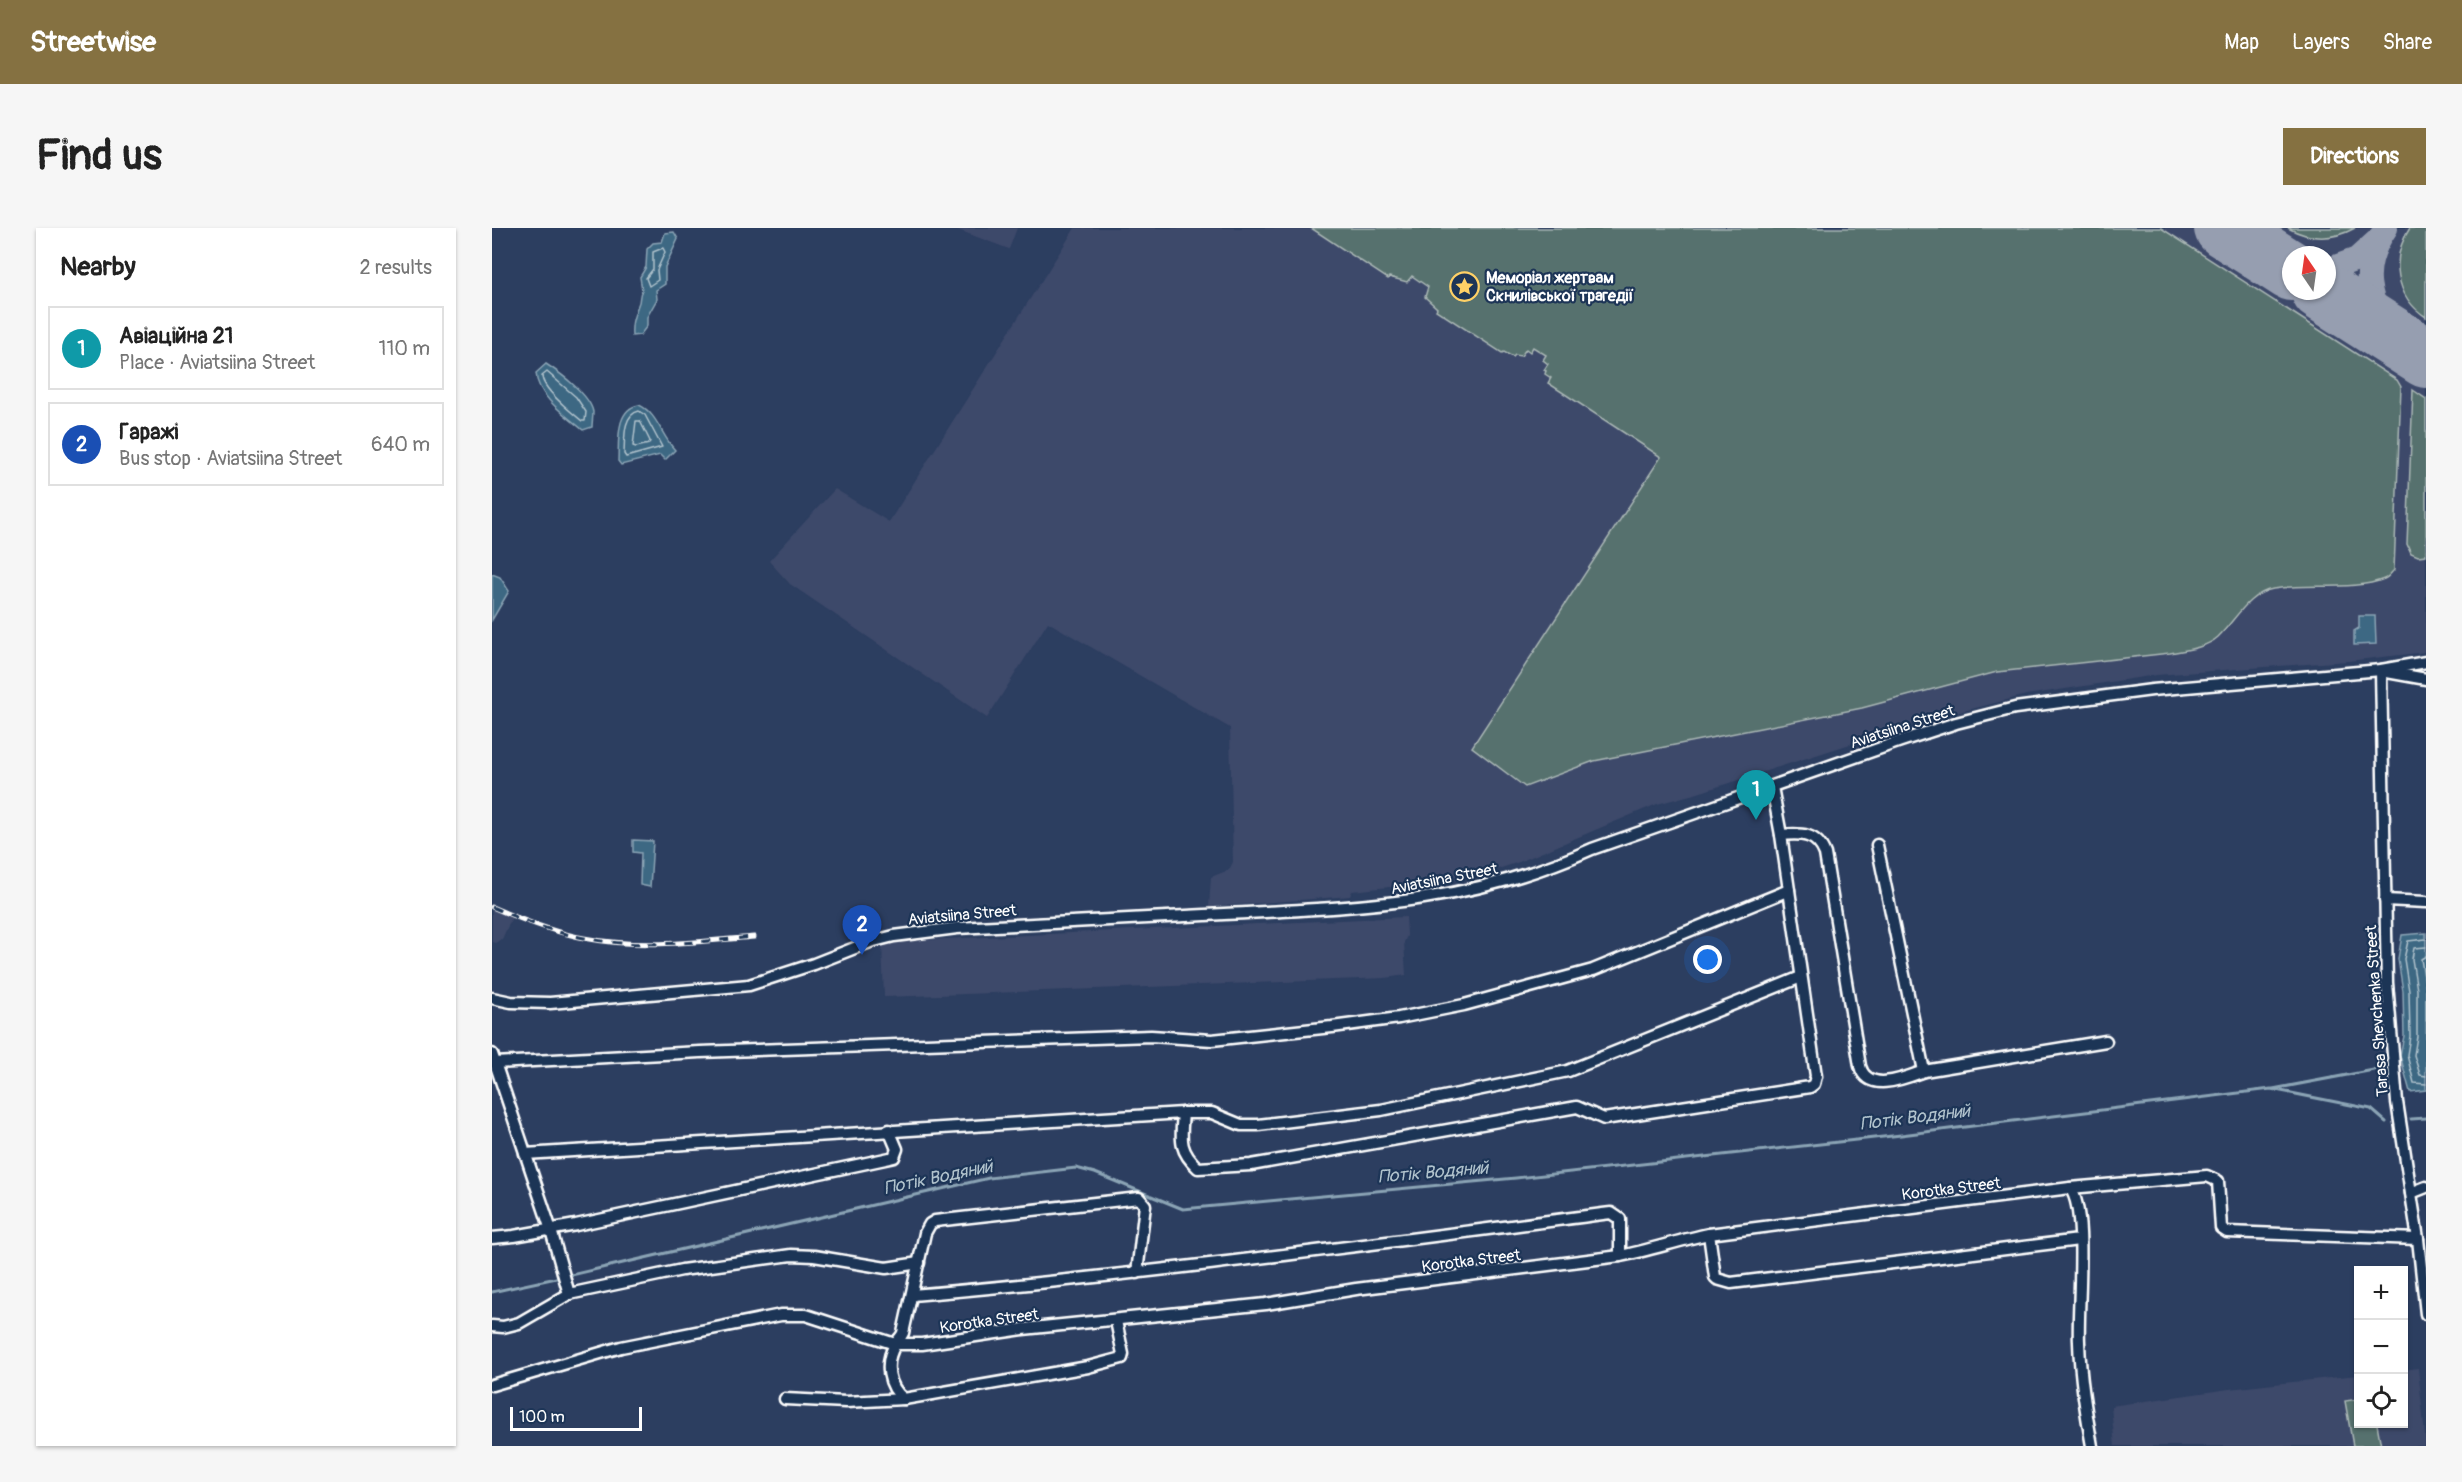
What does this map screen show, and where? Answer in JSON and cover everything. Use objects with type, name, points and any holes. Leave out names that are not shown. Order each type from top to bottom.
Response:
[{"type":"street","points":[[2381,670],[2426,662]]},
{"type":"street","points":[[2381,670],[2426,679]]},
{"type":"street","name":"Tarasa Shevchenka Street","points":[[2381,670],[2387,983],[2397,1102],[2418,1239],[2426,1314]]},
{"type":"street","name":"Aviatsiina Street","points":[[492,998],[511,1002],[550,1003],[749,985],[870,942],[928,931],[1355,907],[1435,898],[1478,889],[1551,868],[1592,849],[1956,723],[2015,708],[2152,690],[2381,670]]},
{"type":"street","points":[[1183,1113],[1182,1145],[1188,1158],[1198,1168],[1225,1168],[1259,1164],[1577,1107],[1604,1119],[1810,1087],[1814,1084],[1816,1076],[1772,787]]},
{"type":"street","points":[[1781,835],[1803,833],[1817,840],[1825,854],[1862,1074],[1867,1079],[1874,1082],[1906,1078],[1924,1071],[2106,1041]]},
{"type":"street","points":[[1877,845],[1924,1071]]},
{"type":"street","points":[[569,1294],[551,1230],[494,1059],[1140,1036],[1212,1040],[1332,1028],[1420,1014],[1529,989],[1593,970],[1789,890]]},
{"type":"street","points":[[2385,900],[2426,902]]},
{"type":"street","points":[[525,1154],[1183,1113],[1212,1113],[1241,1125],[1257,1125],[1380,1110],[1568,1071],[1801,977]]},
{"type":"street","points":[[492,1238],[551,1230],[890,1158],[894,1156],[897,1149],[889,1130]]},
{"type":"street","name":"Korotka Street","points":[[492,1385],[621,1347],[781,1315],[806,1315],[895,1344],[922,1344],[1002,1332],[1266,1304],[1356,1289],[1620,1256],[1710,1234],[2070,1188],[2207,1176],[2215,1177],[2218,1181],[2221,1228],[2227,1232],[2418,1239]]},
{"type":"street","points":[[2411,1193],[2426,1186]]},
{"type":"street","points":[[2070,1188],[2077,1200],[2079,1342],[2085,1407],[2092,1446]]},
{"type":"street","points":[[904,1399],[891,1386],[889,1376],[895,1344],[902,1337],[927,1228],[935,1221],[1141,1199],[1145,1205],[1137,1273]]},
{"type":"street","points":[[912,1295],[1137,1273],[1611,1213],[1620,1219],[1620,1256]]},
{"type":"street","points":[[1710,1234],[1715,1276],[1717,1279],[1731,1283],[2079,1240]]},
{"type":"street","points":[[492,1326],[503,1327],[519,1323],[569,1294],[682,1270],[791,1255],[814,1256],[886,1268],[919,1263]]},
{"type":"street","points":[[785,1400],[846,1402],[904,1399],[1077,1369],[1120,1359],[1123,1354],[1116,1321]]},
{"type":"shaded area","points":[[953,228],[1017,228],[1009,249]]},
{"type":"shaded area","points":[[1075,228],[2426,228],[2426,652],[2348,661],[2156,675],[2026,695],[1909,725],[1657,804],[1519,862],[1471,878],[1352,891],[1350,896],[1209,907],[1211,877],[1229,870],[1233,862],[1230,728],[1048,622],[987,718],[790,584],[769,561],[835,489],[889,522]]},
{"type":"shaded area","points":[[492,909],[512,917],[502,939],[495,943],[492,942]]},
{"type":"shaded area","points":[[1406,917],[1407,936],[1404,942],[1406,975],[1385,978],[884,997],[882,942]]},
{"type":"shaded area","points":[[2418,1368],[2426,1446],[2115,1446],[2111,1406],[2229,1389],[2354,1375],[2354,1428],[2408,1428],[2408,1369]]},
{"type":"green space","points":[[1311,228],[2161,228],[2397,380],[2401,387],[2394,570],[2388,577],[2372,583],[2286,587],[2264,592],[2242,608],[2218,637],[2196,648],[2170,653],[1997,672],[1862,708],[1594,761],[1525,787],[1472,747],[1661,457],[1548,383],[1551,378],[1545,374],[1544,370],[1548,364],[1543,360],[1546,355],[1533,347],[1530,352],[1526,349],[1521,356],[1513,357],[1502,353],[1436,310],[1437,308],[1425,297],[1428,287],[1412,276],[1407,282],[1389,277],[1388,279]]},
{"type":"green space","points":[[2288,228],[2355,228],[2338,235],[2322,237],[2305,235]]},
{"type":"green space","points":[[2410,228],[2426,228],[2426,317],[2408,299],[2399,276],[2400,252]]},
{"type":"green space","points":[[2413,390],[2426,399],[2426,555],[2418,556],[2411,553],[2407,544]]},
{"type":"green space","points":[[2354,1400],[2354,1428],[2378,1428],[2381,1446],[2353,1446],[2345,1401]]},
{"type":"water","points":[[674,232],[678,239],[665,267],[665,284],[656,290],[657,299],[647,317],[647,326],[640,335],[632,336],[633,320],[642,290],[640,277],[646,267],[647,249],[653,243],[662,242],[665,233]]},
{"type":"water","points":[[546,364],[581,392],[591,405],[592,427],[583,430],[560,411],[541,390],[536,373]]},
{"type":"water","points":[[639,405],[655,419],[675,450],[665,460],[660,455],[621,465],[618,461],[618,445],[622,419],[631,408]]},
{"type":"water","points":[[492,574],[500,577],[509,591],[492,620]]},
{"type":"water","points":[[2359,616],[2375,616],[2376,644],[2354,645],[2354,631],[2359,628]]},
{"type":"water","points":[[633,840],[653,841],[650,887],[640,885],[641,853],[633,852]]},
{"type":"water","points":[[2426,933],[2426,1090],[2410,1092],[2400,1055],[2404,1036],[2403,991],[2398,959],[2402,935]]},
{"type":"waterway","points":[[2273,1089],[2379,1069]]},
{"type":"waterway","name":"Потік Водяний","points":[[567,1276],[989,1178],[1076,1168],[1095,1173],[1183,1209],[1516,1178],[1901,1135],[2271,1089],[2371,1109],[2386,1122]]},
{"type":"waterway","name":"Потік Водяний","points":[[2411,1119],[2426,1118]]},
{"type":"waterway","name":"Потік Водяний","points":[[492,1292],[561,1277]]},
{"type":"taxiway","points":[[2386,228],[2372,257],[2369,284],[2377,310],[2393,337]]},
{"type":"taxiway","points":[[2336,267],[2357,259],[2377,241]]},
{"type":"taxiway","points":[[2277,263],[2282,265]]},
{"type":"runway","points":[[2224,228],[2282,265]]},
{"type":"runway","points":[[2335,300],[2426,358]]},
{"type":"railway","points":[[492,907],[549,929],[605,941],[647,944],[754,937]]},
{"type":"place","name":"Меморіал жертвам Скнилівської трагедії","points":[[1465,286]]},
{"type":"place","name":"Авіаційна 21","points":[[1756,820]]},
{"type":"place","name":"Гаражі","points":[[862,955]]}]
